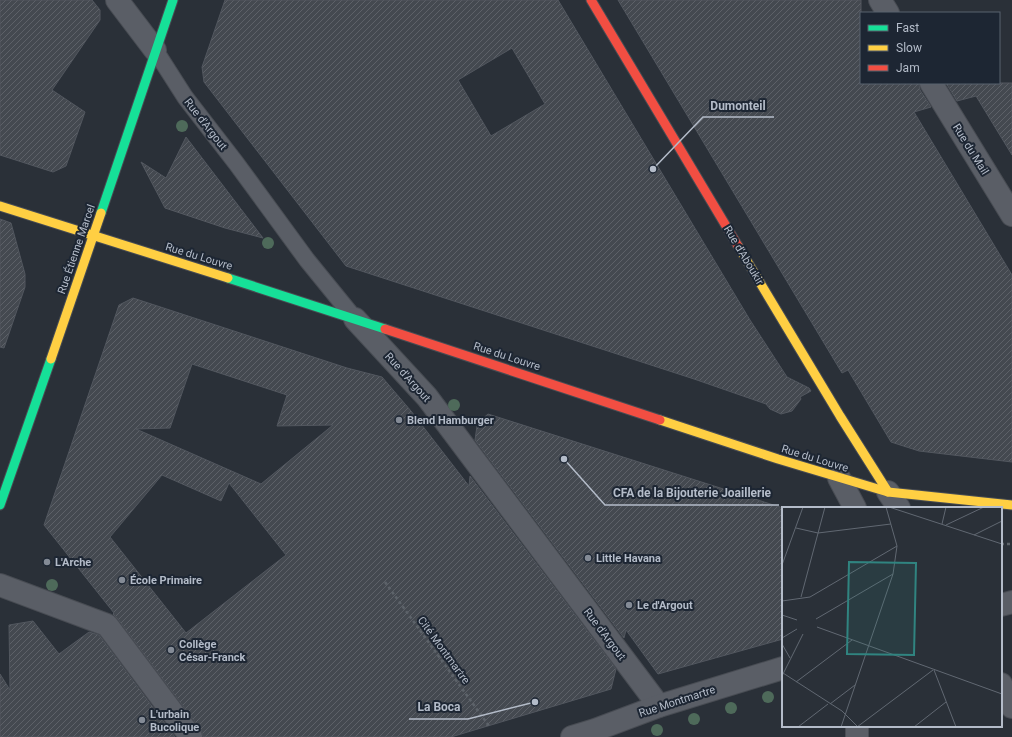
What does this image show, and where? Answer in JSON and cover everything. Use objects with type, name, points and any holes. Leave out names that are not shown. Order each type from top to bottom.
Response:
[{"type":"street","points":[[116,0],[155,50]]},
{"type":"street","name":"Rue Étienne Marcel","points":[[0,505],[173,0]]},
{"type":"street","name":"Rue d'Aboukir","points":[[591,0],[840,416],[893,500]]},
{"type":"street","points":[[880,0],[887,12]]},
{"type":"street","name":"Rue du Mail","points":[[932,84],[1012,215]]},
{"type":"street","name":"Rue du Louvre","points":[[0,206],[93,237],[161,257],[355,319],[839,478],[893,500],[1012,505]]},
{"type":"street","name":"Rue d'Argout","points":[[355,319],[427,397],[659,706]]},
{"type":"street","points":[[839,478],[854,507]]},
{"type":"street","points":[[0,585],[107,625],[191,737]]},
{"type":"street","points":[[1002,605],[1012,602]]},
{"type":"street","name":"Rue Montmartre","points":[[572,737],[594,734],[659,706],[782,668]]},
{"type":"street","points":[[1002,686],[1012,707]]},
{"type":"street","points":[[856,727],[857,737]]},
{"type":"lane","name":"Rue d'Argout","points":[[155,50],[185,97],[236,163],[307,260],[355,319]]},
{"type":"path","name":"Cité Montmartre","points":[[385,582],[489,726]]},
{"type":"building","points":[[0,0],[92,0],[100,10],[100,20],[52,90],[85,112],[66,166],[53,172],[0,155]]},
{"type":"building","points":[[225,0],[558,0],[750,320],[787,377],[809,388],[811,391],[800,397],[801,399],[792,411],[781,414],[770,409],[766,404],[694,379],[346,266],[204,82],[202,67]],"holes":[[[512,48],[545,104],[491,136],[458,80]]]},
{"type":"building","points":[[618,0],[861,0],[860,84],[919,84],[920,90],[931,107],[914,112],[1012,275],[1012,462],[919,451],[891,442],[848,370],[842,373]]},
{"type":"building","points":[[1012,83],[1012,155],[976,96],[957,101],[947,84]]},
{"type":"building","points":[[186,137],[263,238],[225,228],[165,208],[141,162],[166,178]]},
{"type":"building","points":[[0,219],[11,223],[25,274],[25,287],[4,348],[0,347]]},
{"type":"building","points":[[133,298],[347,368],[382,377],[411,411],[469,486],[470,476],[616,669],[611,689],[451,737],[203,737],[201,730],[113,614],[114,613],[44,525],[119,305]],"holes":[[[192,364],[287,395],[277,426],[333,425],[261,484],[136,429],[170,428]],[[162,475],[221,501],[229,483],[286,555],[186,633],[110,537]]]},
{"type":"building","points":[[488,414],[782,508],[782,639],[658,674],[626,630],[624,638],[475,440],[477,426]]},
{"type":"building","points":[[33,621],[59,654],[89,632],[99,635],[175,737],[0,737],[0,674],[10,690],[9,625]]},
{"type":"traffic: fast","points":[[101,213],[173,0]]},
{"type":"traffic: fast","points":[[228,278],[385,329]]},
{"type":"traffic: fast","points":[[0,505],[51,359]]},
{"type":"traffic: slow","points":[[0,206],[228,278]]},
{"type":"traffic: slow","points":[[51,359],[101,213]]},
{"type":"traffic: slow","points":[[738,246],[840,416],[888,492]]},
{"type":"traffic: slow","points":[[660,420],[778,459],[888,492],[1012,505]]},
{"type":"traffic: jam","points":[[591,0],[738,246]]},
{"type":"traffic: jam","points":[[385,329],[660,420]]},
{"type":"place","name":"Dumonteil","points":[[653,169]]},
{"type":"place","name":"Blend Hamburger","points":[[399,420]]},
{"type":"place","name":"CFA de la Bijouterie Joaillerie","points":[[564,459]]},
{"type":"place","name":"Little Havana","points":[[588,558]]},
{"type":"place","name":"L'Arche","points":[[47,562]]},
{"type":"place","name":"École Primaire","points":[[122,580]]},
{"type":"place","name":"Le d'Argout","points":[[629,605]]},
{"type":"place","name":"Collège César-Franck","points":[[171,650]]},
{"type":"place","name":"La Boca","points":[[535,702]]},
{"type":"place","name":"L'urbain Bucolique","points":[[142,720]]}]
